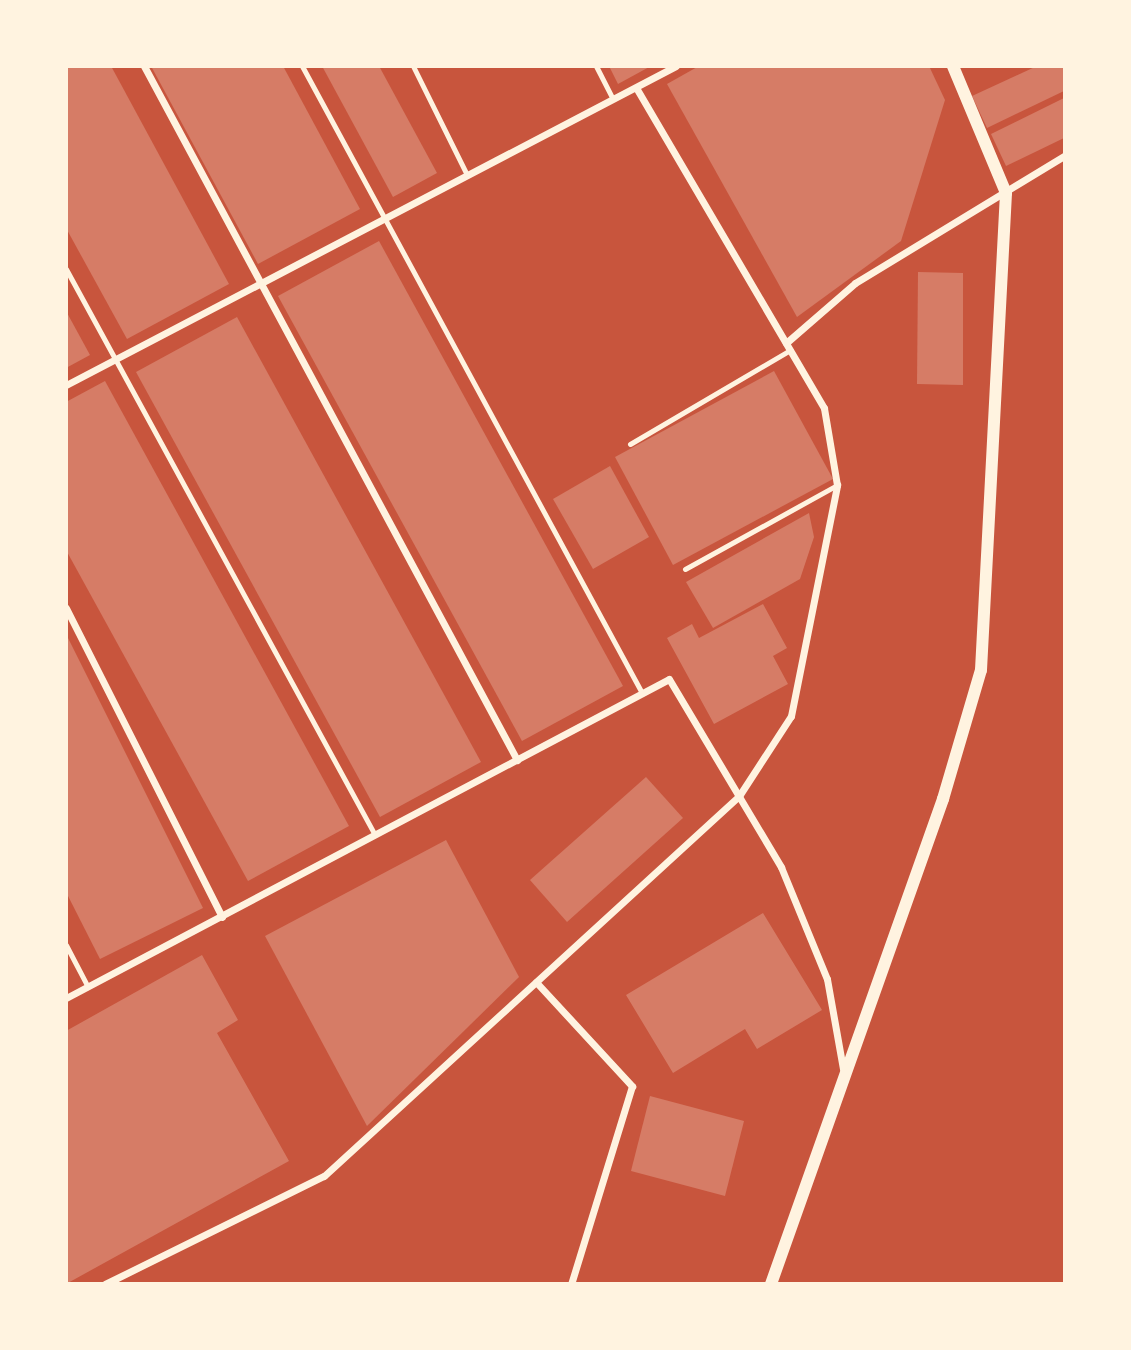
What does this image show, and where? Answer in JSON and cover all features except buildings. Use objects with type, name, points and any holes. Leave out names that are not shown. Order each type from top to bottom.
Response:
[{"type":"street","points":[[144,66],[517,760]]},
{"type":"street","points":[[66,384],[676,66]]},
{"type":"street","points":[[771,1283],[843,1069],[943,799],[981,670],[1006,193],[953,66]]},
{"type":"street","points":[[105,1283],[324,1176],[739,796],[790,716],[837,485],[824,408],[635,88]]},
{"type":"street","points":[[788,347],[855,283],[1065,156]]},
{"type":"street","points":[[66,608],[222,917]]},
{"type":"street","points":[[66,998],[376,836],[669,678],[781,867],[827,979],[843,1069]]},
{"type":"street","points":[[536,982],[632,1086],[571,1283]]},
{"type":"lane","points":[[302,66],[381,219],[642,693]]},
{"type":"lane","points":[[413,66],[467,175]]},
{"type":"lane","points":[[596,66],[613,99]]},
{"type":"lane","points":[[66,269],[376,836]]},
{"type":"lane","points":[[630,444],[788,347]]},
{"type":"lane","points":[[685,569],[837,485]]},
{"type":"lane","points":[[66,946],[88,987]]}]
